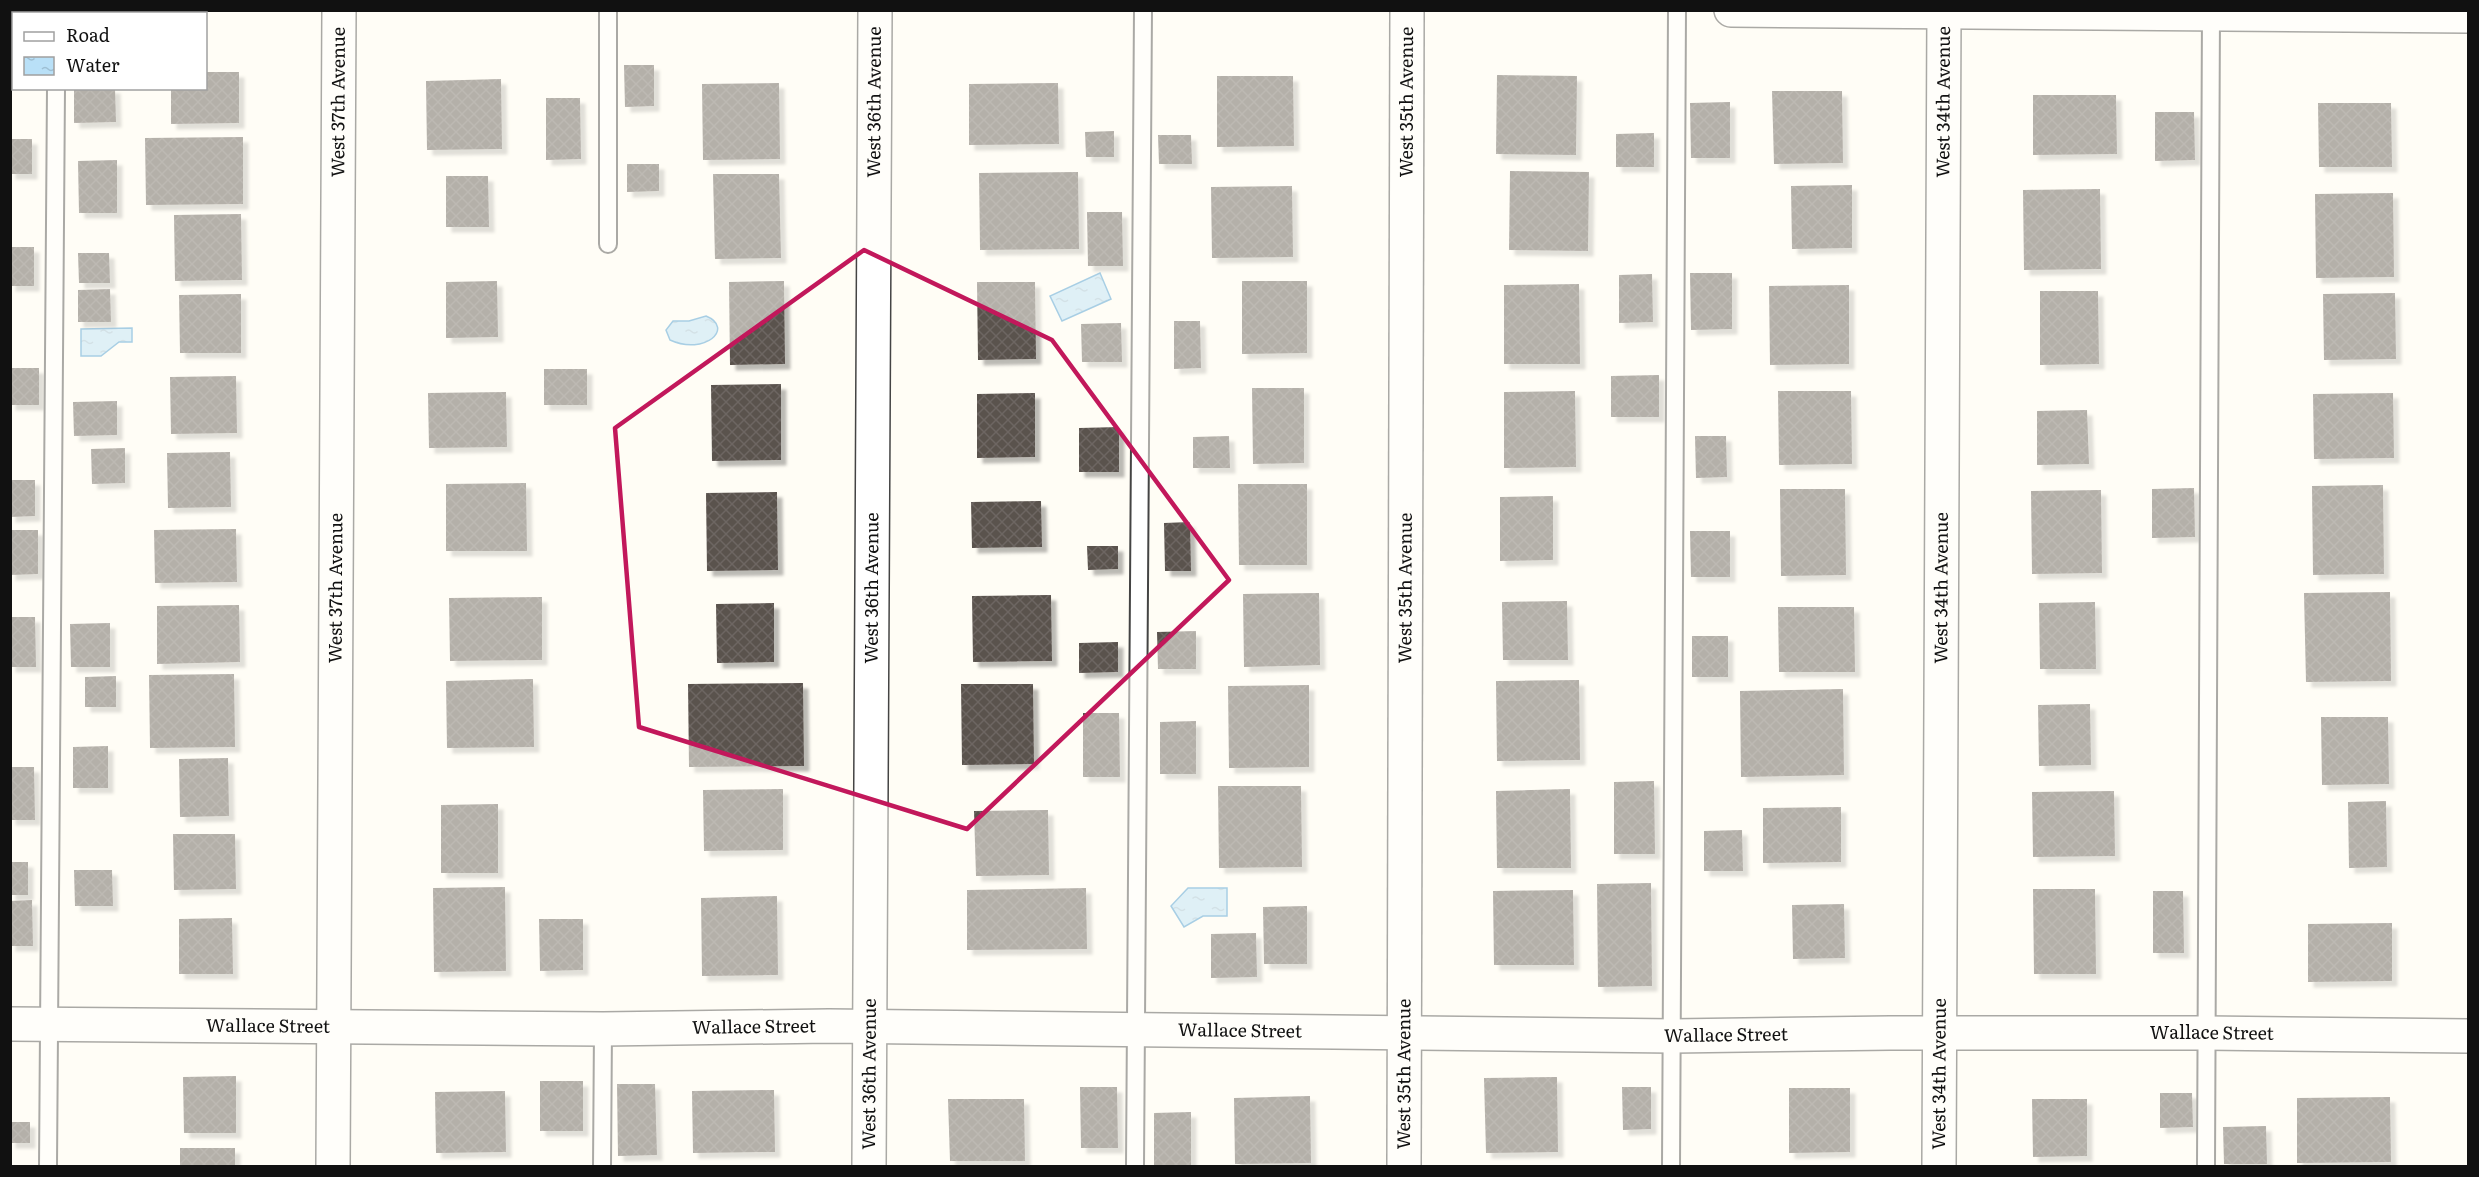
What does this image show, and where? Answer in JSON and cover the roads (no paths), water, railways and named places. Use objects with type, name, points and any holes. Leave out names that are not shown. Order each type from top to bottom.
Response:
[{"type":"street","name":"West 37th Avenue","points":[[333,1167],[339,10]]},
{"type":"street","name":"West 36th Avenue","points":[[869,1167],[875,10]]},
{"type":"street","name":"West 35th Avenue","points":[[1404,1167],[1407,10]]},
{"type":"street","points":[[1731,10],[2469,16]]},
{"type":"street","name":"West 34th Avenue","points":[[1939,1167],[1944,11]]},
{"type":"street","name":"Wallace Street","points":[[10,1024],[603,1029],[870,1027],[1673,1036],[2206,1033],[2469,1036]]},
{"type":"lane","points":[[608,10],[608,244]]},
{"type":"lane","points":[[1135,1167],[1143,10]]},
{"type":"lane","points":[[1671,1167],[1677,10]]},
{"type":"lane","points":[[2205,1167],[2211,13]]},
{"type":"lane","points":[[48,1167],[56,90]]},
{"type":"lane","points":[[602,1167],[603,1029]]},
{"type":"water","points":[[1100,273],[1111,299],[1062,321],[1050,296]]},
{"type":"water","points":[[706,316],[718,327],[717,333],[712,338],[694,345],[670,340],[666,330],[673,321],[689,321]]},
{"type":"water","points":[[132,328],[132,342],[119,342],[101,356],[81,356],[81,329]]},
{"type":"water","points":[[1188,888],[1227,888],[1227,916],[1203,916],[1184,927],[1171,906]]}]
